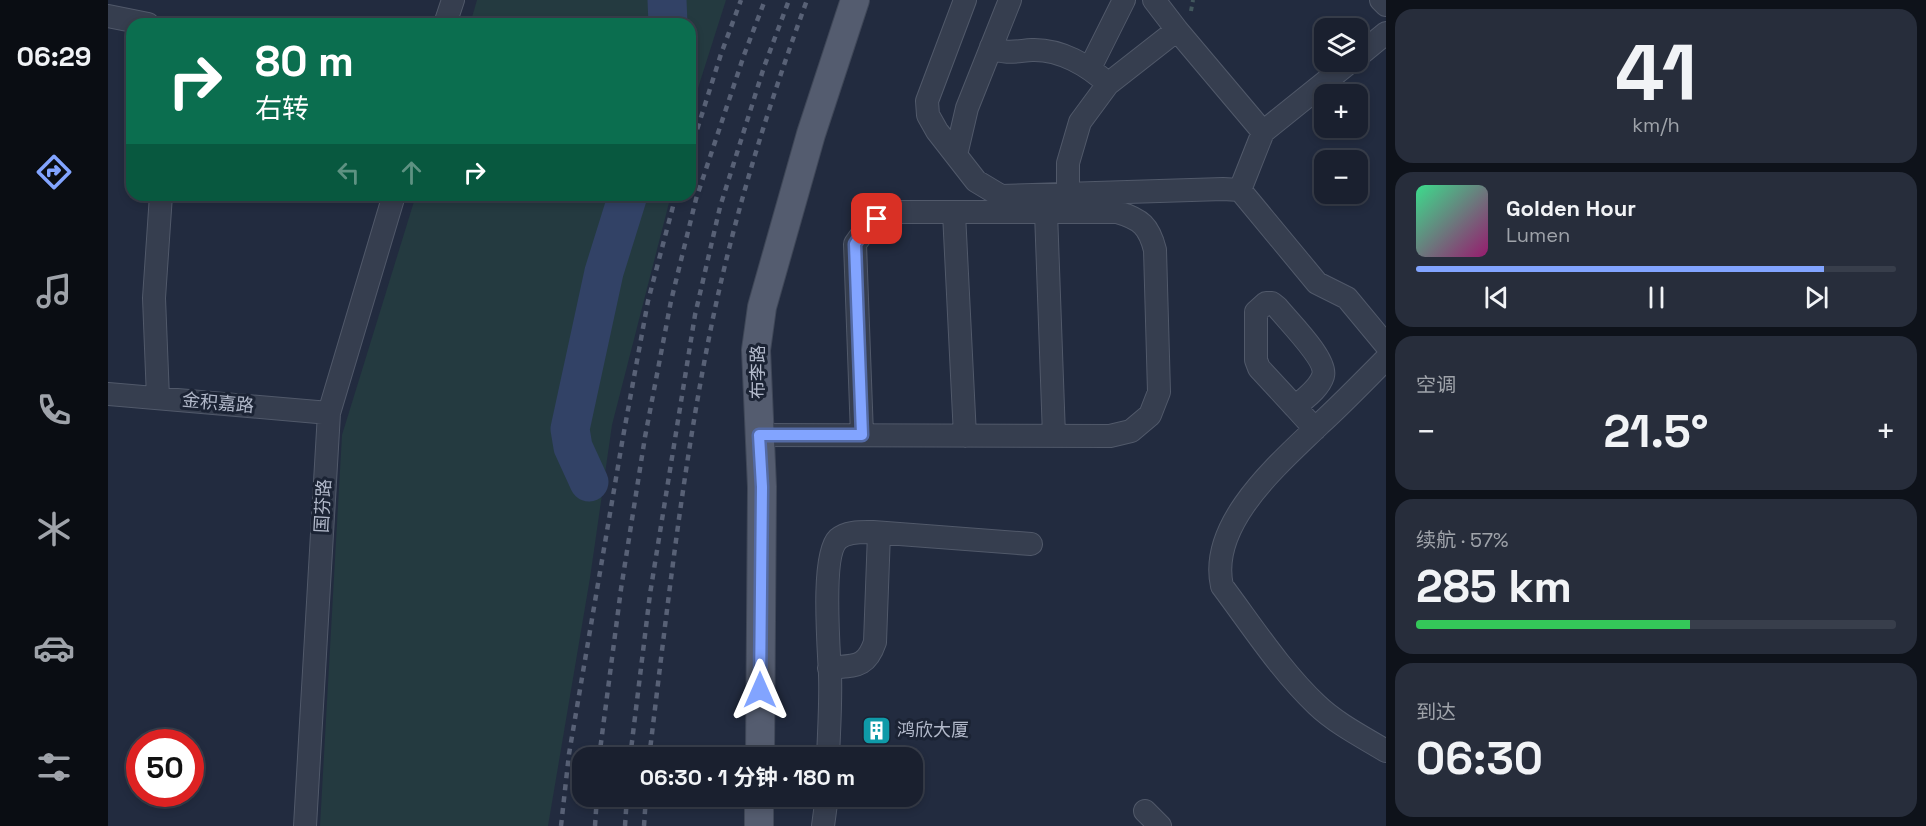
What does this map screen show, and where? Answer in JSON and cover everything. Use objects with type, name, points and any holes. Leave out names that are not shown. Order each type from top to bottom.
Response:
[{"type":"main road","name":"布李路","points":[[760,747],[762,487],[756,350],[762,307],[811,134],[855,0]]},
{"type":"main road","points":[[759,807],[759,826]]},
{"type":"street","points":[[447,18],[453,0]]},
{"type":"street","points":[[965,0],[927,101],[928,115],[937,131],[976,181],[1001,196],[1240,190],[1317,283],[1347,298],[1379,320],[1386,345]]},
{"type":"street","points":[[956,155],[967,108],[1010,0]]},
{"type":"street","points":[[1090,68],[1124,0]]},
{"type":"street","points":[[1155,0],[1177,30],[1263,132]]},
{"type":"street","points":[[1381,0],[1386,5]]},
{"type":"street","points":[[108,16],[126,20]]},
{"type":"street","points":[[1068,194],[1068,163],[1080,122],[1108,84],[1177,30]]},
{"type":"street","points":[[1368,48],[1386,33]]},
{"type":"street","points":[[991,47],[1009,53],[1032,50],[1048,51],[1065,56],[1090,68],[1108,84]]},
{"type":"street","points":[[1240,190],[1263,132],[1338,72]]},
{"type":"street","points":[[158,398],[154,298],[161,201]]},
{"type":"street","name":"国芬路","points":[[305,826],[329,413],[392,201]]},
{"type":"street","points":[[1046,212],[1054,436]]},
{"type":"street","points":[[759,435],[1110,436],[1131,431],[1150,415],[1159,392],[1155,250],[1152,238],[1143,224],[1132,216],[1117,212],[891,213],[877,219],[865,229],[855,244],[862,435]]},
{"type":"street","points":[[954,213],[965,436]]},
{"type":"street","points":[[1386,359],[1264,479],[1233,525],[1222,552],[1220,576],[1222,586],[1296,684],[1318,706],[1342,724],[1386,751]]},
{"type":"street","name":"金积嘉路","points":[[108,394],[329,413]]},
{"type":"street","points":[[1294,407],[1315,429]]},
{"type":"street","points":[[828,747],[828,593],[833,547],[837,540],[855,532],[1031,544]]},
{"type":"street","points":[[829,668],[862,663],[870,656],[875,642],[879,533]]},
{"type":"street","points":[[823,826],[826,807]]},
{"type":"green space","points":[[477,0],[726,0],[696,97],[696,18],[472,18]]},
{"type":"green space","points":[[414,201],[669,201],[612,425],[590,578],[548,826],[320,826],[342,435]]},
{"type":"waterway","points":[[667,0],[668,18]]},
{"type":"waterway","points":[[589,482],[573,447],[570,429],[604,272],[626,201]]},
{"type":"railway","points":[[696,133],[741,0]]},
{"type":"railway","points":[[696,199],[744,55],[765,0]]},
{"type":"railway","points":[[631,747],[650,594],[695,315],[720,207],[764,67],[789,0]]},
{"type":"railway","points":[[650,747],[684,482],[713,318],[754,157],[807,0]]},
{"type":"railway","points":[[561,826],[569,754],[623,437],[648,301],[674,201]]},
{"type":"railway","points":[[600,747],[621,589],[645,437],[671,301],[696,201]]},
{"type":"railway","points":[[595,826],[596,807]]},
{"type":"railway","points":[[625,826],[626,807]]},
{"type":"railway","points":[[644,826],[645,807]]},
{"type":"place","name":"鸿欣大厦","points":[[876,730]]},
{"type":"route","points":[[760,690],[762,487],[759,435],[862,435],[855,244],[865,229],[877,219]]}]
